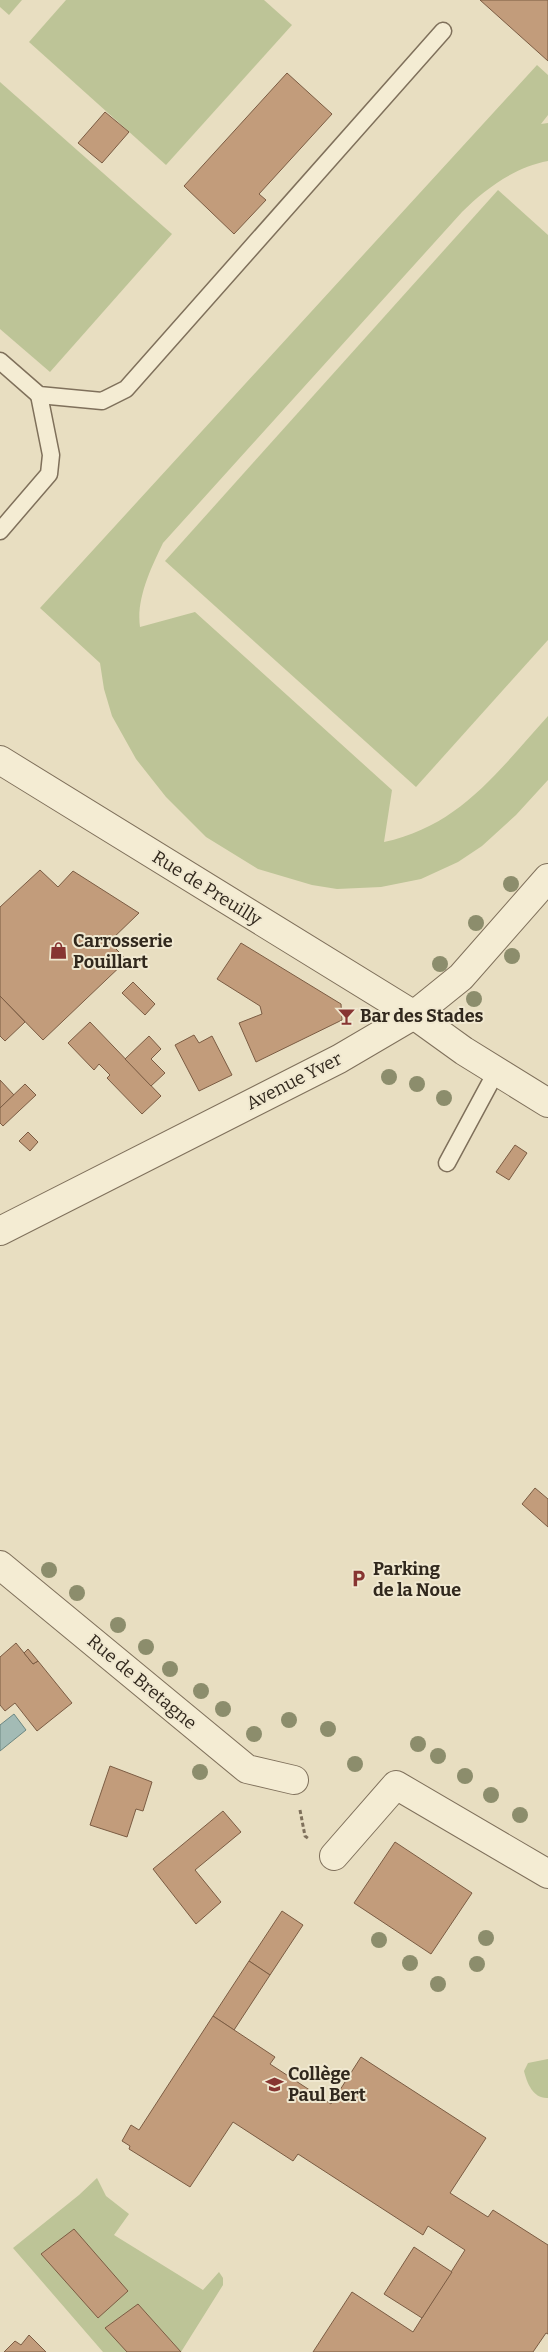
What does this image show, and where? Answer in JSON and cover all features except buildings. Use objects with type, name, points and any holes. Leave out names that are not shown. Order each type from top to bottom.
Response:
[{"type":"street","name":"Rue de Preuilly","points":[[0,760],[414,1015],[496,1072],[548,1102]]},
{"type":"street","name":"Avenue Yver","points":[[0,1232],[339,1059],[414,1015],[461,977],[548,878]]},
{"type":"street","name":"Rue de Bretagne","points":[[0,1565],[247,1769],[294,1780]]},
{"type":"street","points":[[334,1856],[396,1784],[548,1874]]},
{"type":"lane","points":[[0,361],[39,395],[102,401],[126,389],[443,31]]},
{"type":"lane","points":[[0,531],[49,474],[51,456],[39,395]]},
{"type":"lane","points":[[446,1164],[496,1072]]},
{"type":"green space","points":[[0,0],[22,0],[9,15],[0,7]]},
{"type":"green space","points":[[66,0],[264,0],[292,25],[166,165],[29,42]]},
{"type":"green space","points":[[537,65],[548,75],[548,115],[541,124],[548,123],[548,161],[524,168],[501,180],[480,195],[462,212],[163,543],[142,595],[139,616],[140,627],[195,612],[392,790],[384,842],[411,834],[435,823],[456,809],[495,775],[548,716],[548,780],[516,815],[482,846],[458,862],[421,879],[381,887],[337,889],[312,885],[258,869],[206,837],[166,797],[136,759],[112,716],[104,689],[100,663],[40,608]]},
{"type":"green space","points":[[0,82],[172,234],[50,372],[0,329]]},
{"type":"green space","points":[[498,190],[548,235],[548,640],[416,787],[165,561]]},
{"type":"green space","points":[[548,2059],[548,2098],[543,2098],[538,2096],[529,2085],[524,2071],[528,2063]]},
{"type":"green space","points":[[97,2178],[106,2196],[129,2214],[114,2235],[203,2290],[219,2272],[223,2278],[223,2285],[181,2352],[103,2352],[13,2248],[79,2195]]},
{"type":"water","points":[[14,1714],[26,1730],[0,1751],[0,1725]]},
{"type":"place","name":"Carrosserie Pouillart","points":[[59,951]]},
{"type":"place","name":"Bar des Stades","points":[[346,1016]]},
{"type":"place","name":"Parking de la Noue","points":[[359,1579]]},
{"type":"place","name":"Collège Paul Bert","points":[[274,2084]]}]
